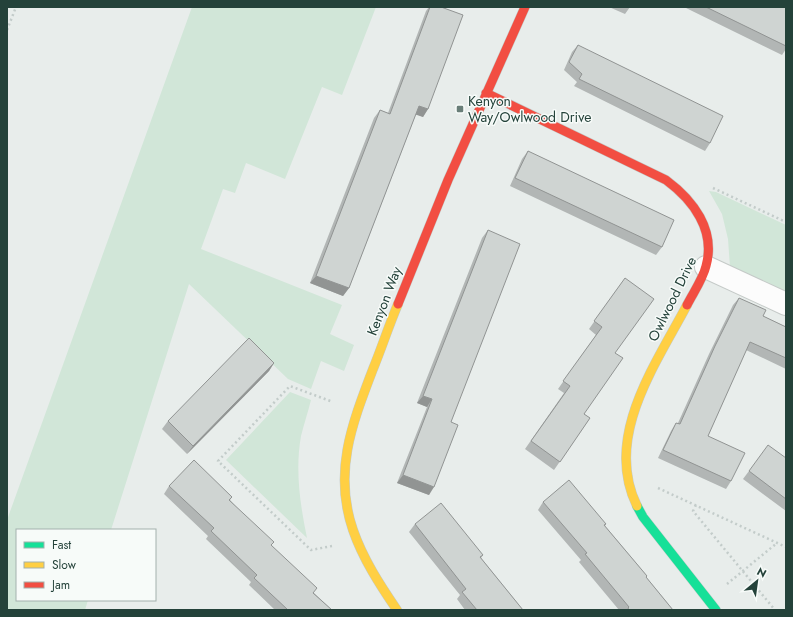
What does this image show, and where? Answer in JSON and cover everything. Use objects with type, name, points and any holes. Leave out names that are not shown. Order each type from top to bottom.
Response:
[{"type":"street","name":"Kenyon Way","points":[[397,610],[378,583],[356,541],[349,518],[344,475],[347,452],[358,412],[395,308],[524,7]]},
{"type":"street","name":"Owlwood Drive","points":[[486,93],[666,180],[686,196],[694,205],[702,220],[708,255],[706,267],[646,384],[633,413],[626,455],[627,474],[634,499],[643,517],[716,610]]},
{"type":"street","points":[[706,267],[786,304]]},
{"type":"path","points":[[7,30],[16,7]]},
{"type":"path","points":[[686,196],[706,187],[717,189],[786,222]]},
{"type":"path","points":[[356,541],[311,550],[218,461],[290,386],[358,412]]},
{"type":"path","points":[[627,474],[786,547]]},
{"type":"path","points":[[696,505],[693,511],[775,610]]},
{"type":"path","points":[[708,600],[777,543]]},
{"type":"green space","points":[[192,7],[376,7],[342,95],[322,87],[285,179],[246,163],[235,193],[223,189],[201,249],[342,305],[330,334],[354,345],[344,371],[321,361],[311,389],[288,379],[189,284],[111,529],[16,529],[16,601],[88,601],[85,610],[7,610],[7,520]]},
{"type":"green space","points":[[709,191],[716,192],[786,225],[786,293],[730,267],[728,239],[722,214]]},
{"type":"green space","points":[[290,392],[311,400],[301,436],[298,462],[300,500],[307,538],[226,460]]},
{"type":"building","points":[[430,7],[441,7],[463,15],[428,109],[419,106],[349,288],[316,276],[380,110],[390,114]]},
{"type":"building","points":[[706,7],[786,7],[786,46]]},
{"type":"building","points":[[578,45],[723,116],[710,143],[579,79],[582,74],[569,62]]},
{"type":"building","points":[[528,151],[674,220],[662,247],[515,178]]},
{"type":"building","points":[[488,230],[520,244],[451,422],[458,425],[434,487],[403,475],[432,399],[423,396]]},
{"type":"building","points":[[625,278],[654,299],[615,353],[623,358],[584,414],[590,418],[560,462],[531,441],[570,386],[563,381],[602,327],[594,321]]},
{"type":"building","points":[[739,298],[766,310],[763,316],[786,327],[786,358],[750,342],[708,436],[745,453],[731,481],[663,450],[676,423],[680,424],[715,346]]},
{"type":"building","points":[[249,338],[274,363],[193,446],[168,421]]},
{"type":"building","points":[[768,445],[786,458],[786,499],[749,471]]},
{"type":"building","points":[[194,460],[232,497],[229,500],[274,542],[271,545],[317,588],[313,593],[332,610],[288,610],[254,578],[257,575],[211,531],[214,528],[169,486]]},
{"type":"building","points":[[569,480],[606,524],[604,525],[647,576],[646,577],[673,610],[629,610],[629,607],[585,554],[587,553],[543,502]]},
{"type":"building","points":[[441,503],[483,555],[480,557],[523,610],[477,610],[462,592],[466,589],[415,524]]},
{"type":"traffic: fast","points":[[637,506],[643,517],[716,610]]},
{"type":"traffic: slow","points":[[397,610],[372,572],[357,541],[347,509],[345,468],[352,429],[358,409],[398,304]]},
{"type":"traffic: slow","points":[[637,506],[628,480],[626,454],[630,428],[638,402],[649,376],[687,305]]},
{"type":"traffic: jam","points":[[398,304],[448,180],[525,7]]},
{"type":"traffic: jam","points":[[486,93],[666,180],[685,197],[700,217],[708,240],[708,253],[703,276],[687,305]]},
{"type":"place","name":"Kenyon Way/Owlwood Drive","points":[[460,109]]}]
